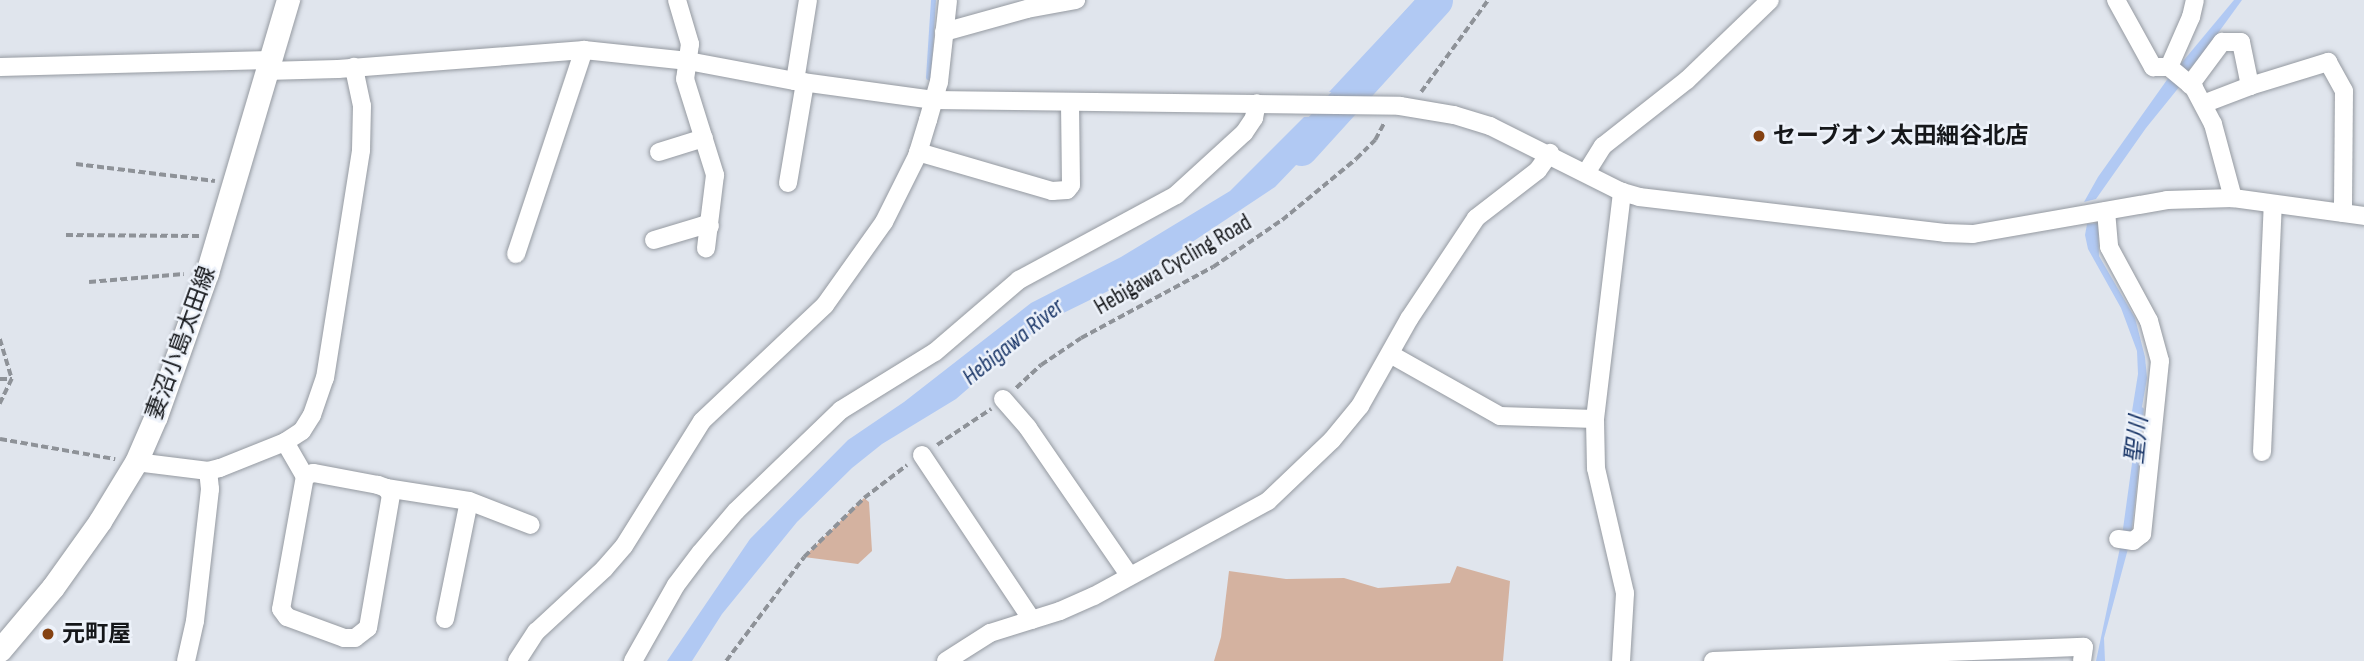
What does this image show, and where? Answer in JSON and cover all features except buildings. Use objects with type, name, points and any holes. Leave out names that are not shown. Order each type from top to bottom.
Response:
[{"type":"main road","name":"妻沼小島太田線","points":[[0,650],[53,587],[100,521],[135,462],[175,369],[208,272],[288,0]]},
{"type":"street","points":[[677,0],[690,44],[685,79],[715,175],[706,248]]},
{"type":"street","points":[[788,183],[808,0]]},
{"type":"street","points":[[517,661],[536,632],[604,569],[624,546],[702,421],[825,305],[884,222],[918,152],[934,100],[948,0]]},
{"type":"street","points":[[944,32],[1027,9],[1076,0]]},
{"type":"street","points":[[1586,173],[1603,146],[1687,80],[1770,0]]},
{"type":"street","points":[[2116,0],[2153,67],[2169,67],[2190,85],[2203,104],[2213,124],[2233,198]]},
{"type":"street","points":[[2169,67],[2191,17],[2195,0]]},
{"type":"street","points":[[2190,85],[2222,42],[2241,42],[2250,86]]},
{"type":"street","points":[[0,67],[354,67],[584,50],[688,61],[800,81],[934,100],[1289,103],[1454,115],[1490,126],[1550,153],[1622,192],[1661,201],[1959,233],[1973,234],[2167,200],[2233,198],[2364,216]]},
{"type":"street","points":[[516,254],[584,50]]},
{"type":"street","points":[[2203,104],[2328,62],[2344,91],[2343,213]]},
{"type":"street","points":[[135,462],[208,471],[285,442],[302,431],[312,415],[325,379],[361,150],[362,106],[354,67]]},
{"type":"street","points":[[918,152],[1052,191],[1067,190],[1070,185],[1070,102]]},
{"type":"street","points":[[633,661],[676,585],[701,552],[736,511],[841,410],[935,352],[1020,280],[1176,195],[1244,133],[1254,118],[1258,103]]},
{"type":"street","points":[[659,152],[704,138]]},
{"type":"street","points":[[946,661],[990,633],[1094,596],[1268,500],[1332,440],[1353,415],[1374,386],[1409,319],[1476,218],[1538,170],[1550,153]]},
{"type":"street","points":[[1621,661],[1625,593],[1596,468],[1595,419],[1622,192]]},
{"type":"street","points":[[2262,452],[2273,204]]},
{"type":"street","points":[[2106,211],[2109,247],[2149,321],[2160,361],[2146,513],[2142,534],[2126,540]]},
{"type":"street","points":[[654,240],[704,225],[710,226]]},
{"type":"street","points":[[1390,354],[1500,416],[1595,419]]},
{"type":"street","points":[[1003,399],[1028,428],[1129,575]]},
{"type":"street","points":[[285,442],[305,477],[281,609],[287,617],[344,638],[355,638],[368,628],[391,503],[391,495],[386,488]]},
{"type":"street","points":[[922,455],[1032,620]]},
{"type":"street","points":[[186,661],[195,621],[210,489],[208,471]]},
{"type":"street","points":[[305,477],[313,473],[469,501],[531,525]]},
{"type":"street","points":[[445,619],[469,501]]},
{"type":"street","points":[[1713,661],[2084,647],[2082,661]]},
{"type":"path","points":[[1418,96],[1488,0]]},
{"type":"path","name":"Hebigawa Cycling Road","points":[[726,661],[804,557],[878,485],[1003,399],[1041,365],[1081,338],[1201,274],[1282,220],[1375,140],[1385,112]]},
{"type":"path","points":[[76,164],[234,184]]},
{"type":"path","points":[[66,235],[219,237]]},
{"type":"path","points":[[89,282],[208,272]]},
{"type":"path","points":[[0,339],[12,379],[0,404]]},
{"type":"path","points":[[0,379],[12,379]]},
{"type":"path","points":[[0,439],[135,462]]},
{"type":"shaded area","points":[[864,498],[869,502],[872,551],[858,564],[804,557]]},
{"type":"shaded area","points":[[1457,566],[1510,581],[1503,661],[1214,661],[1221,637],[1229,571],[1286,579],[1344,578],[1378,588],[1450,583]]},
{"type":"water","points":[[1415,0],[1447,0],[1362,94],[1329,92]]},
{"type":"water","points":[[2234,0],[2242,0],[2187,72],[2179,66]]},
{"type":"water","points":[[2169,77],[2180,86],[2146,128],[2096,199],[2084,202],[2098,177]]},
{"type":"water","points":[[1343,116],[1275,187],[1147,272],[1045,322],[956,399],[882,444],[852,468],[797,522],[722,614],[692,661],[667,661],[750,539],[848,440],[904,402],[1031,303],[1121,257],[1230,191],[1304,117]]},
{"type":"water","points":[[2098,223],[2099,256],[2135,318],[2145,357],[2147,378],[2138,430],[2141,447],[2131,537],[2122,536],[2134,449],[2129,430],[2138,374],[2137,351],[2121,308],[2088,249],[2085,235],[2087,224]]},
{"type":"water","points":[[2121,543],[2129,545],[2104,638],[2105,661],[2096,661]]},
{"type":"waterway","points":[[928,77],[933,0]]},
{"type":"waterway","name":"Hebigawa River","points":[[1301,149],[1436,0]]},
{"type":"waterway","name":"聖川","points":[[2138,441],[2141,409]]},
{"type":"place","name":"セーブオン 太田細谷北店","points":[[1759,136]]},
{"type":"place","name":"元町屋","points":[[48,634]]}]
